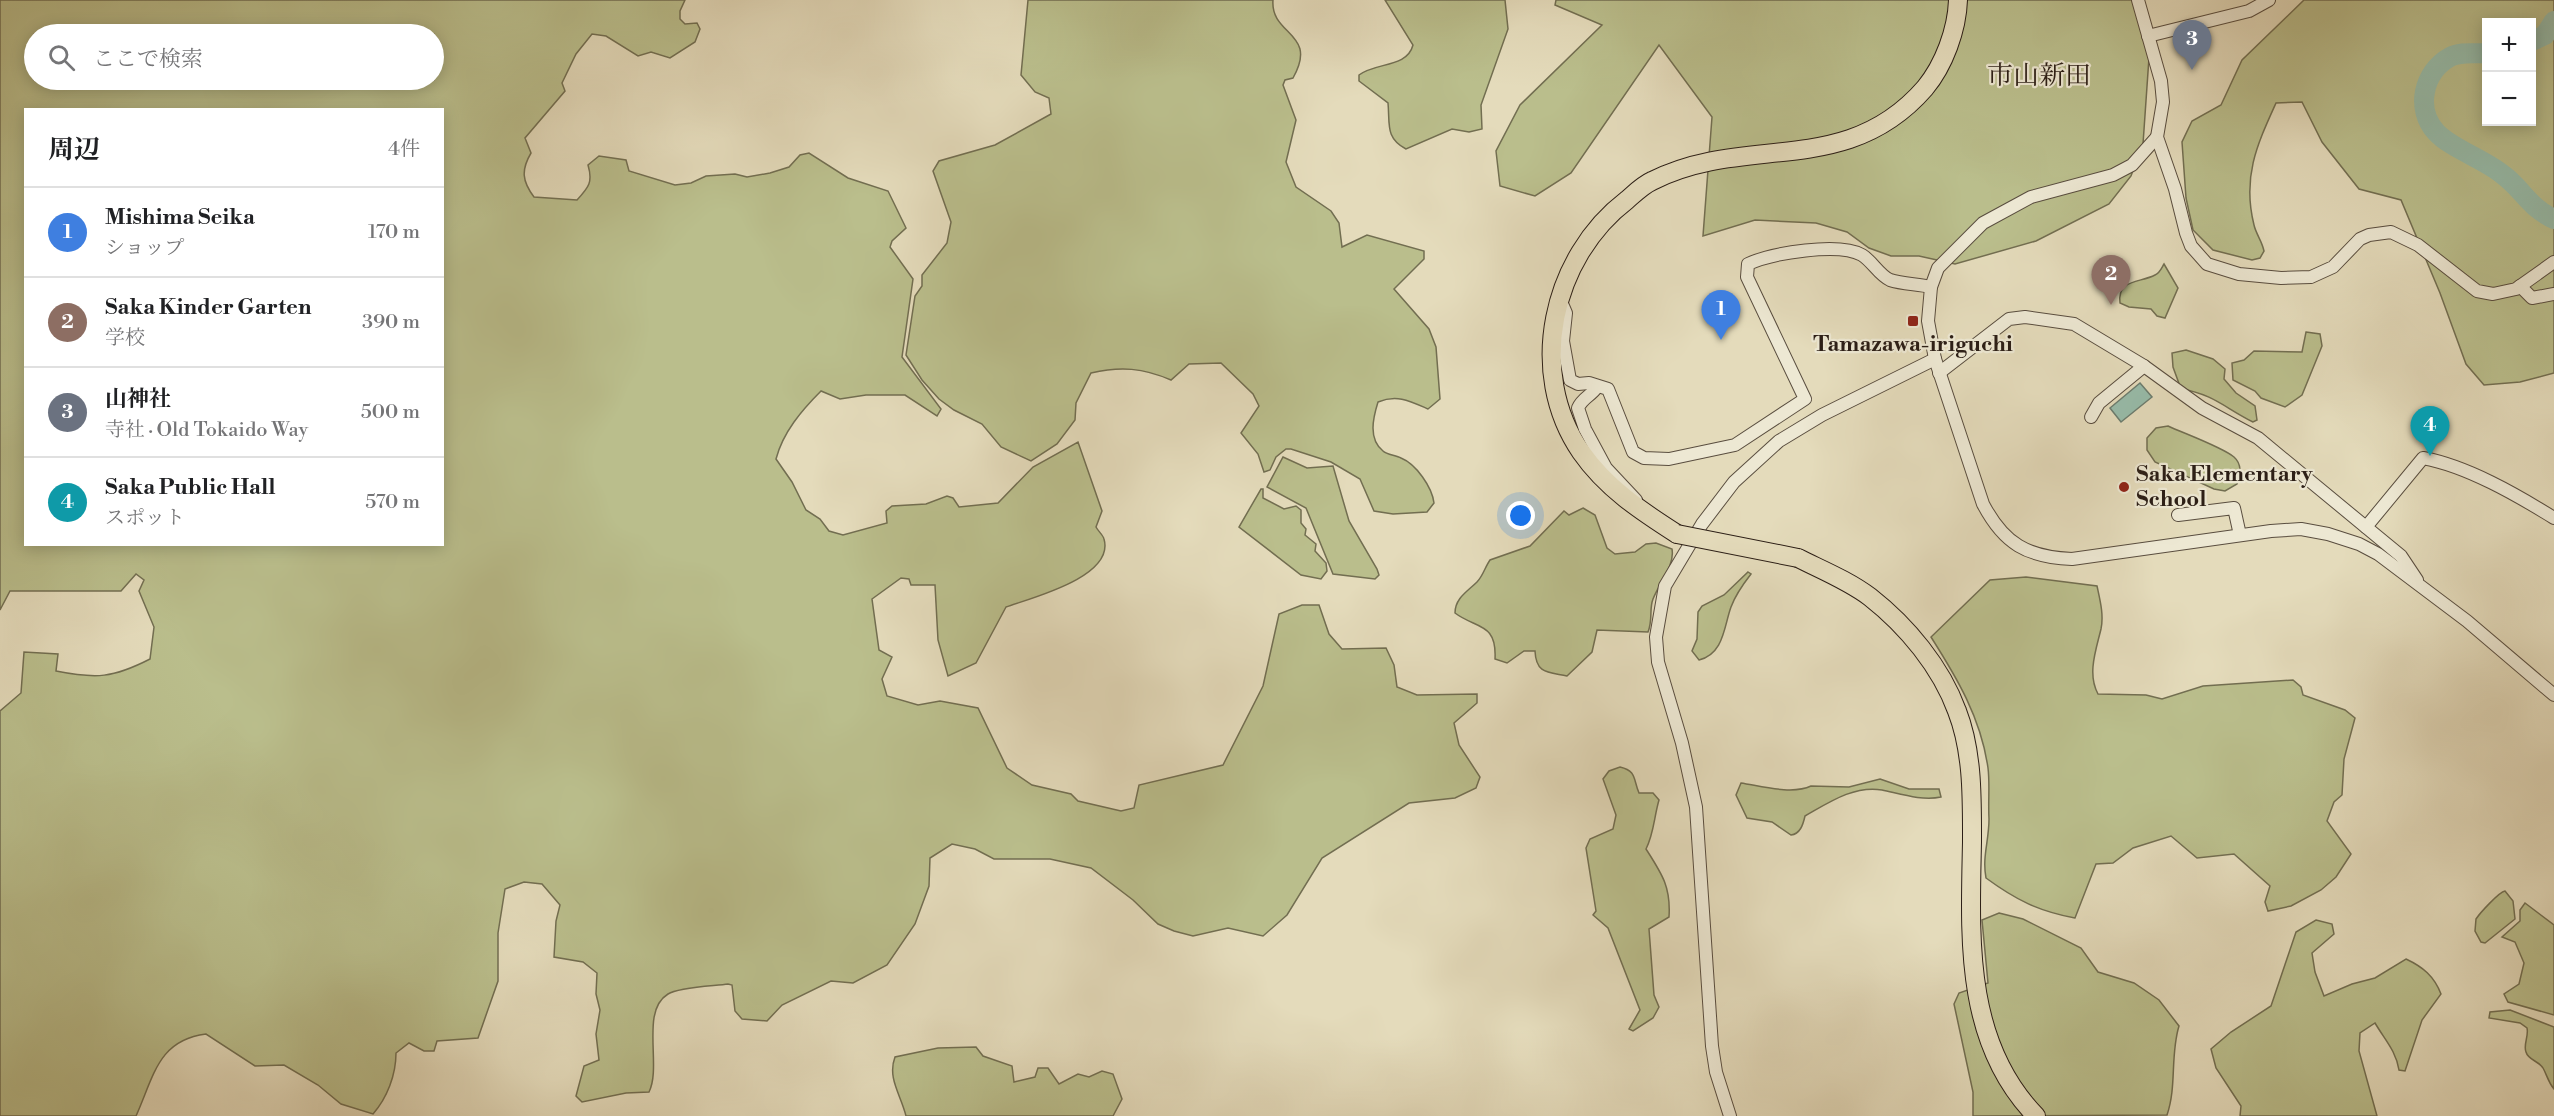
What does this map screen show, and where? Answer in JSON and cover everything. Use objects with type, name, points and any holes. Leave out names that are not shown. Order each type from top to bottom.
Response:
[{"type":"highway","points":[[1958,0],[1949,44],[1935,76],[1912,102],[1889,120],[1851,139],[1818,149],[1734,156],[1690,165],[1650,181],[1615,208],[1586,240],[1568,274],[1560,298],[1551,356],[1559,405],[1582,453],[1617,493],[1677,534],[1798,558],[1869,596],[1894,618],[1922,649],[1939,674],[1958,712],[1967,751],[1972,798],[1970,909],[1972,968],[1985,1031],[2006,1074],[2037,1116]]},
{"type":"street","points":[[2138,0],[2163,102],[2157,137],[2175,189],[2186,233],[2199,257],[2221,270],[2299,279],[2323,273],[2333,267],[2360,239],[2369,235],[2391,232],[2418,245],[2477,291],[2504,293],[2520,286],[2554,262]]},
{"type":"street","points":[[2148,36],[2249,11],[2269,0]]},
{"type":"street","points":[[2157,137],[2132,165],[2113,175],[2031,197],[1983,223],[1938,268],[1931,287],[1928,321],[1935,359],[1983,504],[1994,526],[2028,552],[2050,558],[2072,559],[2240,535],[2301,529],[2343,537],[2378,554],[2419,583],[2554,695]]},
{"type":"street","points":[[1560,298],[1566,314],[1563,341],[1570,380],[1578,384],[1589,382],[1597,387],[1608,389],[1634,452],[1644,458],[1669,459],[1735,445],[1805,399],[1747,277],[1748,264],[1758,259],[1818,250],[1846,249],[1863,255],[1888,279],[1931,287]]},
{"type":"street","points":[[2520,286],[2532,298],[2554,294]]},
{"type":"street","points":[[1939,373],[2009,319],[2025,317],[2074,324],[2144,366],[2202,408],[2258,438],[2401,556],[2419,583]]},
{"type":"street","points":[[1730,1116],[1716,1071],[1712,1047],[1696,807],[1684,752],[1658,662],[1656,637],[1665,586],[1702,524],[1734,482],[1779,441],[1822,415],[1935,359]]},
{"type":"street","points":[[2091,417],[2099,403],[2144,366]]},
{"type":"street","points":[[1597,387],[1592,394],[1581,400],[1578,408],[1585,429],[1606,468],[1629,490],[1645,514]]},
{"type":"street","points":[[2366,527],[2424,458],[2443,462],[2520,497],[2554,518]]},
{"type":"street","points":[[2178,515],[2234,508],[2240,535]]},
{"type":"shaded area","points":[[0,0],[685,0],[680,11],[680,19],[685,24],[697,23],[700,29],[695,42],[670,58],[651,52],[638,56],[606,36],[592,34],[576,54],[562,83],[565,91],[525,138],[531,153],[524,175],[527,186],[534,197],[577,200],[589,184],[588,165],[599,156],[626,160],[629,171],[675,185],[691,183],[706,176],[735,174],[747,177],[770,173],[789,167],[800,155],[809,153],[848,178],[888,191],[906,228],[892,241],[890,247],[913,279],[902,357],[941,409],[937,416],[905,395],[866,395],[840,399],[821,391],[794,422],[783,440],[776,459],[792,482],[806,510],[820,519],[829,531],[843,535],[887,523],[886,511],[892,506],[926,504],[947,496],[953,498],[959,507],[998,503],[1033,467],[1078,442],[1102,511],[1096,527],[1104,539],[1104,552],[1097,564],[1068,584],[1006,607],[976,663],[948,676],[938,640],[935,585],[911,585],[909,579],[901,578],[872,599],[879,650],[892,657],[882,679],[887,696],[918,705],[940,701],[978,708],[1007,768],[1032,785],[1071,794],[1078,801],[1121,811],[1134,808],[1139,785],[1223,765],[1263,686],[1279,614],[1302,605],[1319,605],[1329,634],[1342,649],[1386,648],[1394,665],[1397,687],[1417,695],[1477,694],[1477,703],[1454,723],[1459,745],[1480,777],[1476,788],[1455,798],[1409,803],[1322,858],[1287,915],[1263,936],[1228,928],[1193,936],[1174,931],[1158,924],[1133,900],[1091,868],[1050,859],[994,859],[975,849],[952,844],[930,858],[929,886],[915,924],[887,965],[853,983],[831,981],[782,1005],[767,1021],[742,1019],[735,1011],[732,985],[688,988],[668,994],[660,1002],[655,1013],[654,1068],[649,1092],[626,1093],[582,1102],[576,1096],[584,1066],[599,1060],[596,1034],[600,1010],[596,994],[597,973],[583,962],[554,957],[556,921],[560,905],[542,884],[524,882],[505,889],[498,933],[498,981],[478,1038],[437,1041],[434,1051],[424,1051],[409,1043],[396,1053],[390,1086],[373,1114],[341,1104],[318,1085],[284,1065],[255,1066],[206,1034],[177,1044],[168,1052],[153,1074],[136,1116],[0,1116],[0,711],[21,693],[24,652],[58,654],[56,671],[94,676],[115,673],[150,659],[154,627],[139,591],[144,580],[136,574],[121,591],[10,591],[0,610]]},
{"type":"shaded area","points":[[1028,0],[1273,0],[1274,12],[1292,35],[1300,51],[1299,63],[1293,78],[1285,80],[1283,85],[1296,120],[1286,162],[1296,187],[1331,211],[1339,223],[1342,247],[1367,235],[1424,251],[1424,259],[1394,289],[1429,329],[1436,347],[1440,399],[1428,409],[1397,399],[1378,402],[1373,428],[1378,446],[1383,451],[1407,461],[1427,483],[1434,503],[1427,512],[1393,514],[1374,511],[1360,479],[1331,462],[1291,449],[1286,449],[1276,457],[1270,470],[1264,472],[1258,454],[1241,433],[1259,406],[1253,394],[1221,363],[1189,364],[1171,380],[1132,369],[1112,369],[1091,373],[1076,403],[1075,420],[1057,444],[1031,461],[1001,447],[982,424],[954,410],[939,399],[922,380],[906,355],[915,296],[922,286],[922,275],[947,243],[951,222],[933,171],[939,161],[995,145],[1051,114],[1049,98],[1035,92],[1021,75]]},
{"type":"shaded area","points":[[1385,0],[1505,0],[1508,29],[1481,105],[1482,129],[1469,132],[1452,129],[1406,149],[1395,140],[1390,130],[1388,103],[1359,81],[1359,75],[1366,71],[1404,58],[1413,45]]},
{"type":"shaded area","points":[[1556,0],[2136,0],[2150,43],[2143,144],[2131,176],[2109,204],[2036,241],[1955,264],[1919,256],[1891,256],[1869,248],[1847,232],[1816,223],[1755,220],[1703,236],[1712,117],[1659,45],[1571,173],[1535,196],[1500,186],[1496,151],[1520,105],[1602,25],[1555,5]]},
{"type":"shaded area","points":[[2304,0],[2554,0],[2554,373],[2520,382],[2484,385],[2466,364],[2440,293],[2401,200],[2359,189],[2322,142],[2302,102],[2276,103],[2253,162],[2251,208],[2255,228],[2264,251],[2260,258],[2252,260],[2213,250],[2193,230],[2186,198],[2182,142],[2192,121],[2221,105],[2242,60]]},
{"type":"shaded area","points":[[2164,264],[2178,288],[2165,318],[2157,316],[2151,309],[2129,307],[2120,303],[2120,295],[2126,286],[2157,274]]},
{"type":"shaded area","points":[[2306,332],[2320,334],[2322,346],[2302,395],[2285,407],[2261,398],[2255,391],[2233,380],[2232,363],[2244,360],[2254,351],[2302,352]]},
{"type":"shaded area","points":[[2186,350],[2213,359],[2225,369],[2224,379],[2236,393],[2255,406],[2257,420],[2253,422],[2202,394],[2181,389],[2173,367],[2172,353]]},
{"type":"shaded area","points":[[2140,383],[2152,397],[2121,422],[2110,408]]},
{"type":"shaded area","points":[[2168,426],[2234,457],[2240,470],[2237,484],[2225,491],[2214,489],[2155,462],[2147,450],[2147,438],[2156,428]]},
{"type":"shaded area","points":[[1283,457],[1307,468],[1333,466],[1349,521],[1377,569],[1379,575],[1375,579],[1333,574],[1306,508],[1267,487]]},
{"type":"shaded area","points":[[1263,489],[1263,498],[1284,509],[1296,506],[1301,510],[1301,523],[1306,529],[1305,535],[1316,544],[1315,551],[1326,563],[1327,571],[1321,579],[1301,575],[1239,527]]},
{"type":"shaded area","points":[[1583,508],[1595,515],[1607,548],[1615,554],[1635,552],[1646,544],[1656,543],[1672,549],[1669,568],[1652,603],[1648,632],[1597,630],[1592,652],[1567,676],[1544,671],[1538,664],[1535,651],[1524,651],[1507,663],[1495,659],[1493,638],[1489,632],[1455,613],[1457,603],[1479,580],[1490,560],[1530,546],[1564,511],[1569,515]]},
{"type":"shaded area","points":[[1748,572],[1751,574],[1733,603],[1718,646],[1714,652],[1699,660],[1692,651],[1697,639],[1698,612],[1702,606],[1724,595]]},
{"type":"shaded area","points":[[2026,577],[2097,586],[2102,624],[2095,654],[2093,678],[2098,694],[2146,695],[2162,699],[2203,686],[2293,680],[2301,687],[2303,695],[2345,710],[2355,718],[2344,759],[2342,795],[2334,802],[2327,821],[2351,854],[2336,877],[2321,890],[2291,906],[2268,911],[2265,902],[2270,886],[2234,854],[2197,858],[2171,836],[2133,848],[2113,863],[2096,864],[2075,918],[2028,904],[1986,878],[1989,787],[1985,750],[1967,699],[1931,637],[1990,580]]},
{"type":"shaded area","points":[[1620,767],[1632,773],[1639,793],[1653,793],[1659,800],[1646,849],[1657,866],[1669,897],[1669,917],[1649,929],[1654,995],[1659,1007],[1653,1018],[1633,1031],[1629,1029],[1640,1010],[1608,928],[1593,915],[1596,911],[1586,848],[1590,839],[1613,829],[1616,815],[1603,779],[1609,771]]},
{"type":"shaded area","points":[[1880,779],[1909,789],[1939,789],[1941,797],[1919,798],[1882,790],[1861,790],[1832,801],[1805,816],[1799,831],[1791,835],[1772,822],[1747,818],[1736,795],[1741,783],[1795,790],[1811,786],[1849,787]]},
{"type":"shaded area","points":[[2505,891],[2513,901],[2515,919],[2485,943],[2481,942],[2475,931],[2476,919],[2494,899]]},
{"type":"shaded area","points":[[2525,903],[2554,925],[2554,1015],[2508,1002],[2504,994],[2519,984],[2524,963],[2515,942],[2502,937],[2520,921],[2520,910]]},
{"type":"shaded area","points":[[1999,913],[2023,919],[2081,948],[2098,972],[2134,983],[2159,1000],[2179,1026],[2176,1037],[2172,1093],[2167,1115],[1973,1116],[1973,1092],[1954,1004],[1959,993],[1988,983],[1982,920]]},
{"type":"shaded area","points":[[2316,920],[2332,924],[2334,934],[2312,953],[2315,972],[2324,996],[2352,984],[2375,978],[2406,959],[2427,973],[2441,994],[2422,1020],[2405,1071],[2399,1070],[2393,1051],[2375,1023],[2360,1033],[2359,1051],[2377,1116],[2240,1116],[2241,1106],[2216,1068],[2211,1049],[2231,1032],[2271,1006],[2296,932]]},
{"type":"shaded area","points":[[2510,1010],[2554,1027],[2554,1089],[2541,1066],[2527,1055],[2525,1046],[2527,1028],[2520,1023],[2489,1018],[2490,1012]]},
{"type":"shaded area","points":[[976,1047],[983,1056],[1012,1066],[1014,1082],[1035,1077],[1038,1068],[1048,1068],[1059,1084],[1078,1074],[1089,1077],[1102,1071],[1113,1074],[1122,1099],[1113,1116],[906,1116],[894,1079],[895,1057],[938,1048]]},
{"type":"waterway","points":[[2536,39],[2545,35],[2554,21]]},
{"type":"waterway","points":[[2482,53],[2454,55],[2433,72],[2428,81],[2424,102],[2429,123],[2442,138],[2495,169],[2537,209],[2554,219]]},
{"type":"place","name":"山神社","points":[[2192,70]]},
{"type":"place","name":"Saka Kinder Garten","points":[[2111,305]]},
{"type":"place","name":"Tamazawa-iriguchi","points":[[1913,321]]},
{"type":"place","name":"Mishima Seika","points":[[1721,340]]},
{"type":"place","name":"Saka Public Hall","points":[[2430,456]]},
{"type":"place","name":"Saka Elementary School","points":[[2124,487]]},
{"type":"district","name":"市山新田","points":[[2039,76]]}]
